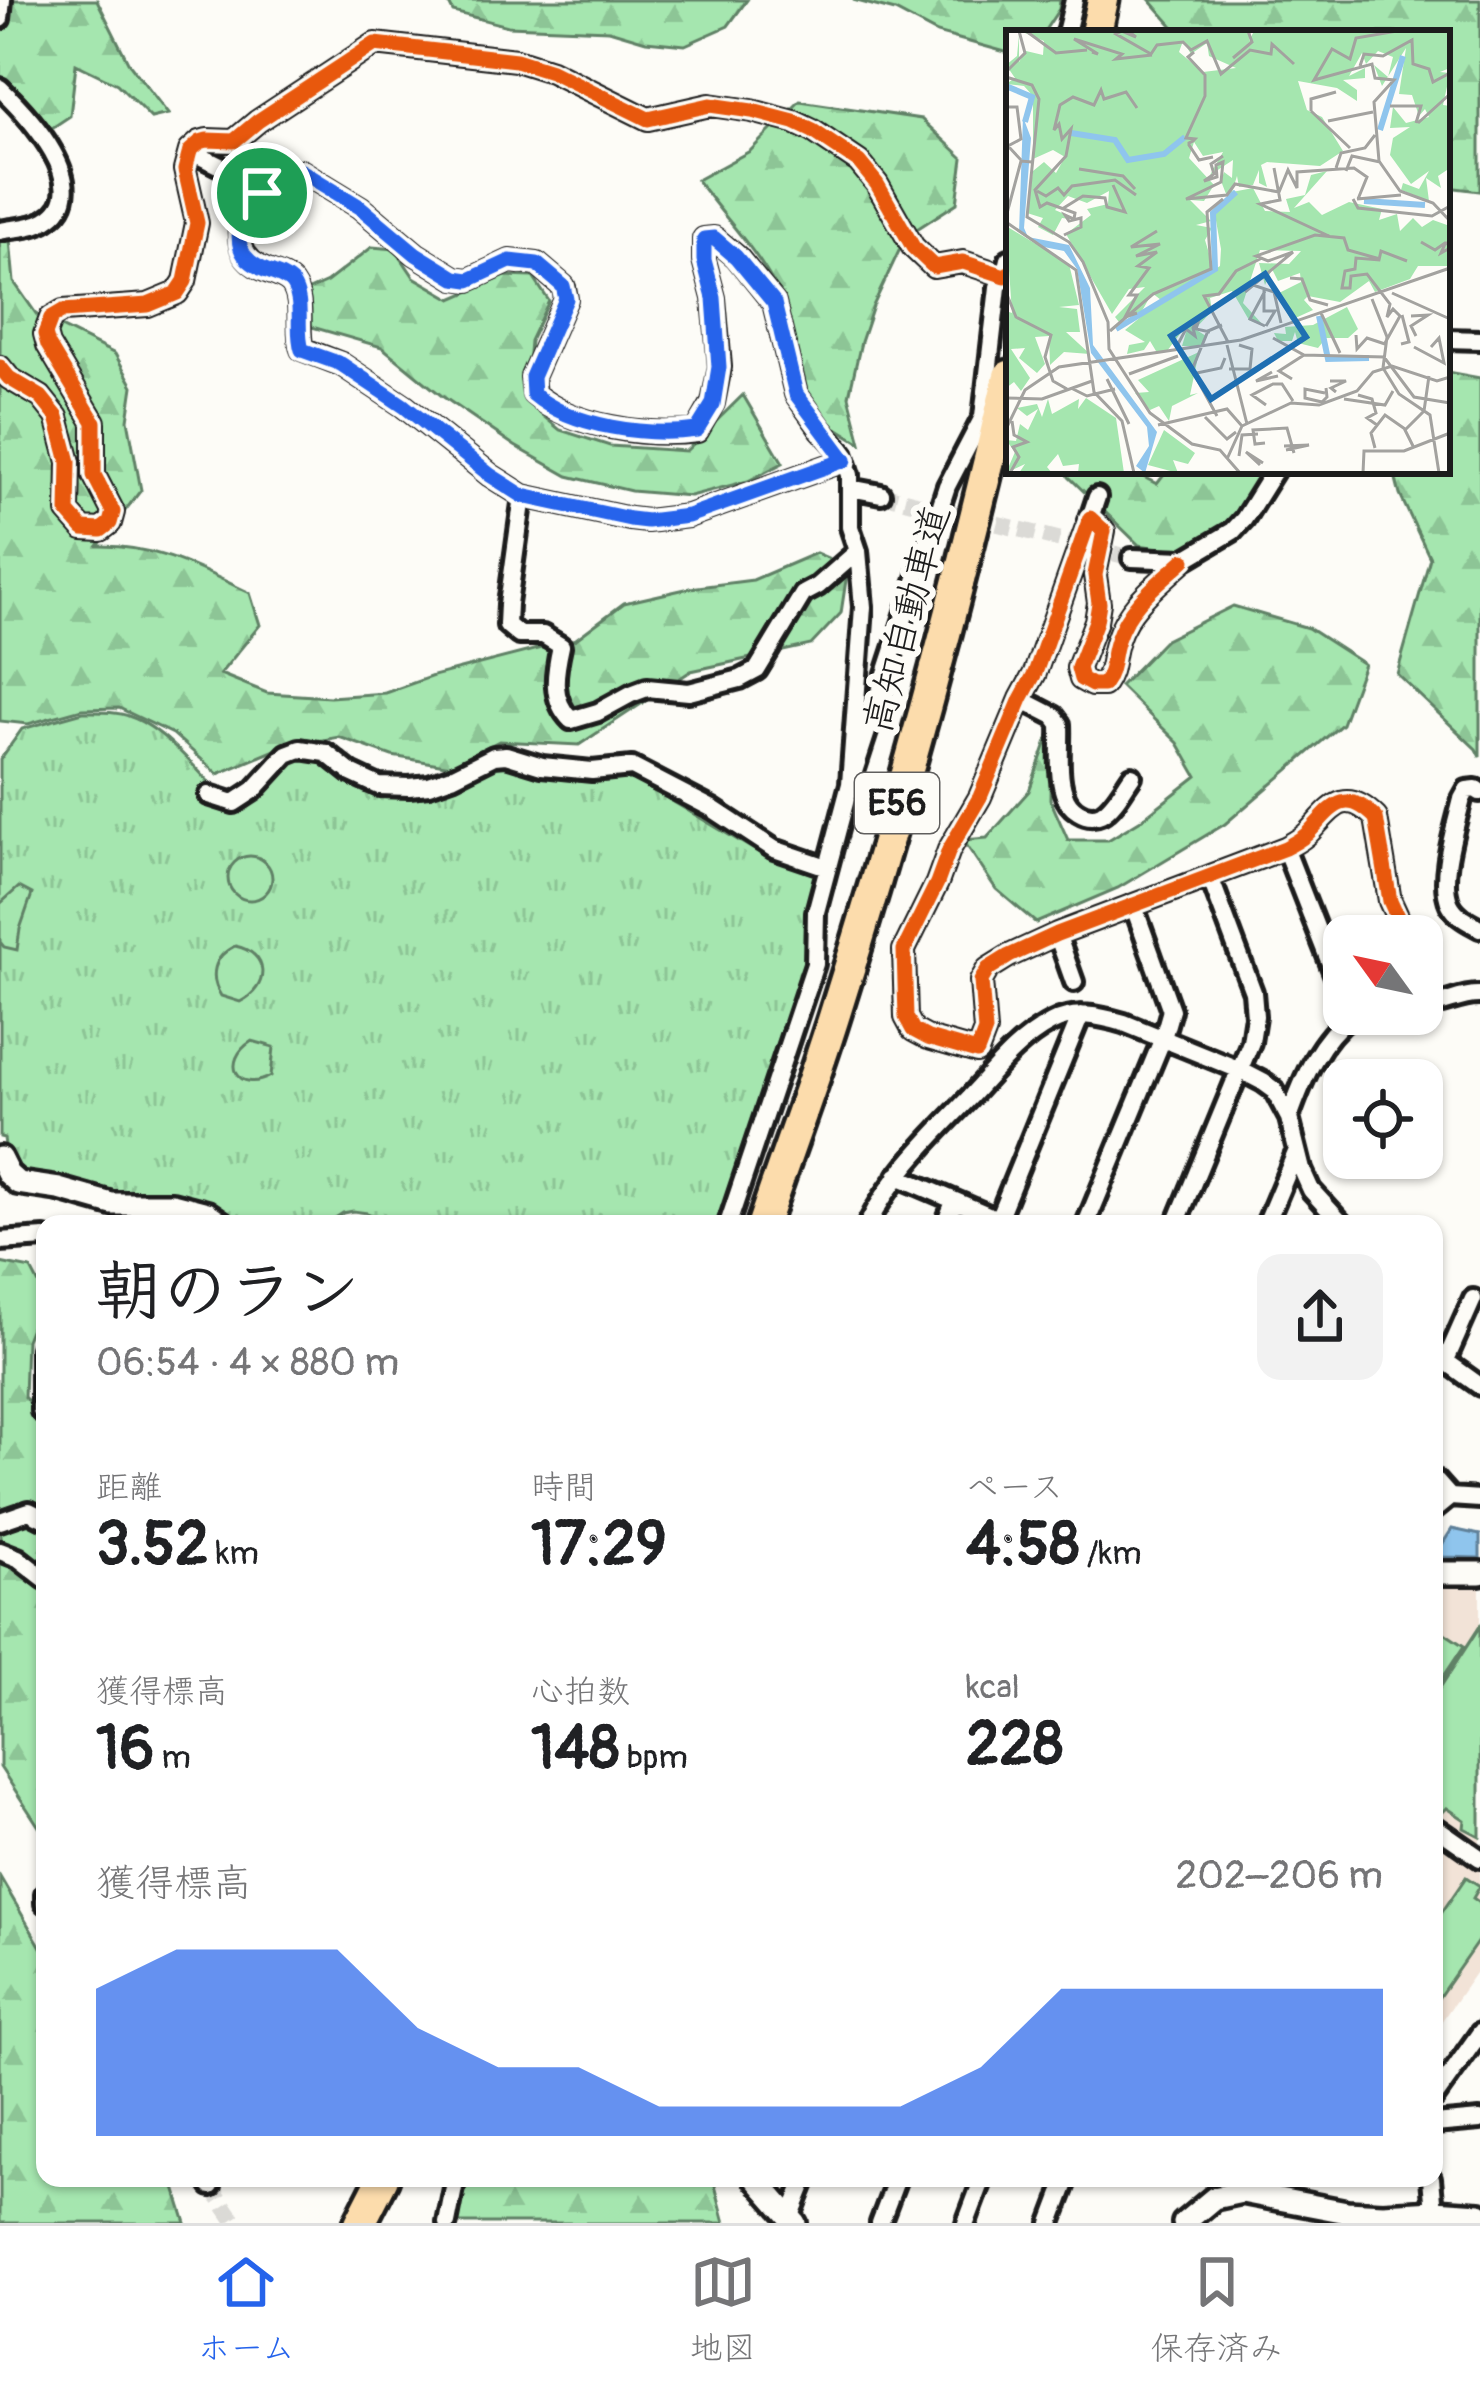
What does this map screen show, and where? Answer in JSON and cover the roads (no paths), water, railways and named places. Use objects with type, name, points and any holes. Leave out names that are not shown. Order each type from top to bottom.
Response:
[{"type":"highway","points":[[1085,30],[1090,0]]},
{"type":"highway","points":[[1097,30],[1103,0]]},
{"type":"highway","name":"高知自動車道","points":[[766,1215],[834,1017],[887,836],[980,503],[1006,389]]},
{"type":"highway","name":"高知自動車道","points":[[779,1215],[818,1107],[946,680],[1006,448]]},
{"type":"highway","points":[[346,2223],[364,2187]]},
{"type":"highway","points":[[360,2223],[378,2187]]},
{"type":"street","points":[[0,19],[2,0]]},
{"type":"street","points":[[1067,30],[1074,0]]},
{"type":"street","points":[[0,368],[57,416],[68,462],[66,500],[71,518],[83,529],[106,527],[112,512],[94,475],[92,414],[53,355],[45,334],[51,318],[64,311],[148,305],[177,293],[187,274],[197,223],[184,170],[190,152],[207,140],[233,140],[375,44],[516,60],[551,71],[648,119],[710,105],[794,122],[859,162],[913,247],[934,267],[963,262],[1006,269]]},
{"type":"street","points":[[0,88],[38,126],[64,183],[62,201],[50,217],[0,231]]},
{"type":"street","points":[[190,152],[226,169],[301,171],[360,207],[416,254],[455,278],[469,280],[510,261],[537,264],[563,286],[566,299],[532,377],[533,394],[550,408],[593,423],[672,434],[697,430],[713,404],[719,367],[704,239],[714,238],[736,257],[774,303],[796,394],[845,460],[862,607],[850,784]]},
{"type":"street","points":[[301,171],[242,209],[237,243],[244,257],[292,284],[299,304],[302,350],[341,364],[523,496],[647,521],[688,516],[845,460]]},
{"type":"street","points":[[731,1215],[815,964],[816,912],[850,784],[947,486],[983,417],[998,287],[1006,273]]},
{"type":"street","points":[[1450,339],[1480,340]]},
{"type":"street","points":[[1090,518],[1105,531],[1096,575],[1096,620],[1078,668],[1081,679],[1102,685],[1112,672],[1116,642],[1131,609],[1184,560],[1233,532],[1272,474]]},
{"type":"street","points":[[850,488],[881,494]]},
{"type":"street","points":[[523,496],[508,625],[519,635],[543,635],[561,646],[554,676],[556,694],[571,720],[647,688],[689,692],[740,680],[757,670],[803,594],[857,551]]},
{"type":"street","points":[[1097,497],[1035,673],[904,950],[906,1017],[913,1030],[977,1052],[986,1017],[981,981],[988,969],[1057,934],[1285,848],[1306,836],[1331,807],[1352,802],[1376,818],[1382,866],[1396,915]]},
{"type":"street","points":[[1132,558],[1184,560]]},
{"type":"street","points":[[1021,698],[1060,724],[1063,792],[1086,817],[1107,810],[1132,776]]},
{"type":"street","points":[[209,795],[234,803],[246,797],[287,754],[301,749],[326,753],[351,773],[380,786],[409,788],[452,777],[494,756],[592,771],[632,767],[713,809],[774,849],[827,867]]},
{"type":"street","points":[[1480,792],[1467,790],[1462,799],[1448,858],[1446,892],[1451,908],[1480,928]]},
{"type":"street","points":[[1285,848],[1323,945]]},
{"type":"street","points":[[1180,1215],[1251,1042],[1255,1016],[1252,992],[1210,877]]},
{"type":"street","points":[[1090,1215],[1171,1010],[1134,907]]},
{"type":"street","points":[[1057,934],[1074,982]]},
{"type":"street","points":[[1443,1001],[1480,995]]},
{"type":"street","points":[[1004,1215],[1082,1015]]},
{"type":"street","points":[[873,1215],[897,1176],[1012,1052],[1049,1023],[1082,1015],[1101,1016],[1163,1038],[1240,1070],[1274,1090],[1311,1190],[1334,1215]]},
{"type":"street","points":[[1288,1118],[1314,1058],[1333,1035]]},
{"type":"street","points":[[1270,1215],[1297,1150]]},
{"type":"street","points":[[0,1158],[18,1183],[112,1204],[172,1204],[209,1215]]},
{"type":"street","points":[[897,1176],[983,1215]]},
{"type":"street","points":[[949,1215],[954,1202]]},
{"type":"street","points":[[0,1241],[36,1239]]},
{"type":"street","points":[[1443,1352],[1473,1299]]},
{"type":"street","points":[[1443,1359],[1480,1386]]},
{"type":"street","points":[[1443,1489],[1450,1497]]},
{"type":"street","points":[[1443,1503],[1450,1497],[1480,1498]]},
{"type":"street","points":[[0,1521],[28,1510],[36,1515]]},
{"type":"street","points":[[0,1550],[36,1572]]},
{"type":"street","points":[[1443,1573],[1480,1573]]},
{"type":"street","points":[[1443,1832],[1480,1858]]},
{"type":"street","points":[[1443,2085],[1480,2033]]},
{"type":"street","points":[[1443,2123],[1480,2120]]},
{"type":"street","points":[[446,2223],[454,2187]]},
{"type":"street","points":[[764,2187],[792,2221]]},
{"type":"street","points":[[792,2221],[803,2187]]},
{"type":"street","points":[[880,2223],[894,2187]]},
{"type":"street","points":[[966,2223],[980,2187]]},
{"type":"street","points":[[1051,2223],[1065,2187]]},
{"type":"street","points":[[1432,2187],[1434,2210]]},
{"type":"street","points":[[1191,2220],[1216,2188],[1346,2217],[1434,2210],[1480,2214]]},
{"type":"water","points":[[1452,1529],[1480,1535],[1480,1558],[1443,1557],[1443,1543]]},
{"type":"tunnel","points":[[881,494],[1132,558]]},
{"type":"tunnel","points":[[212,2187],[236,2223]]}]
